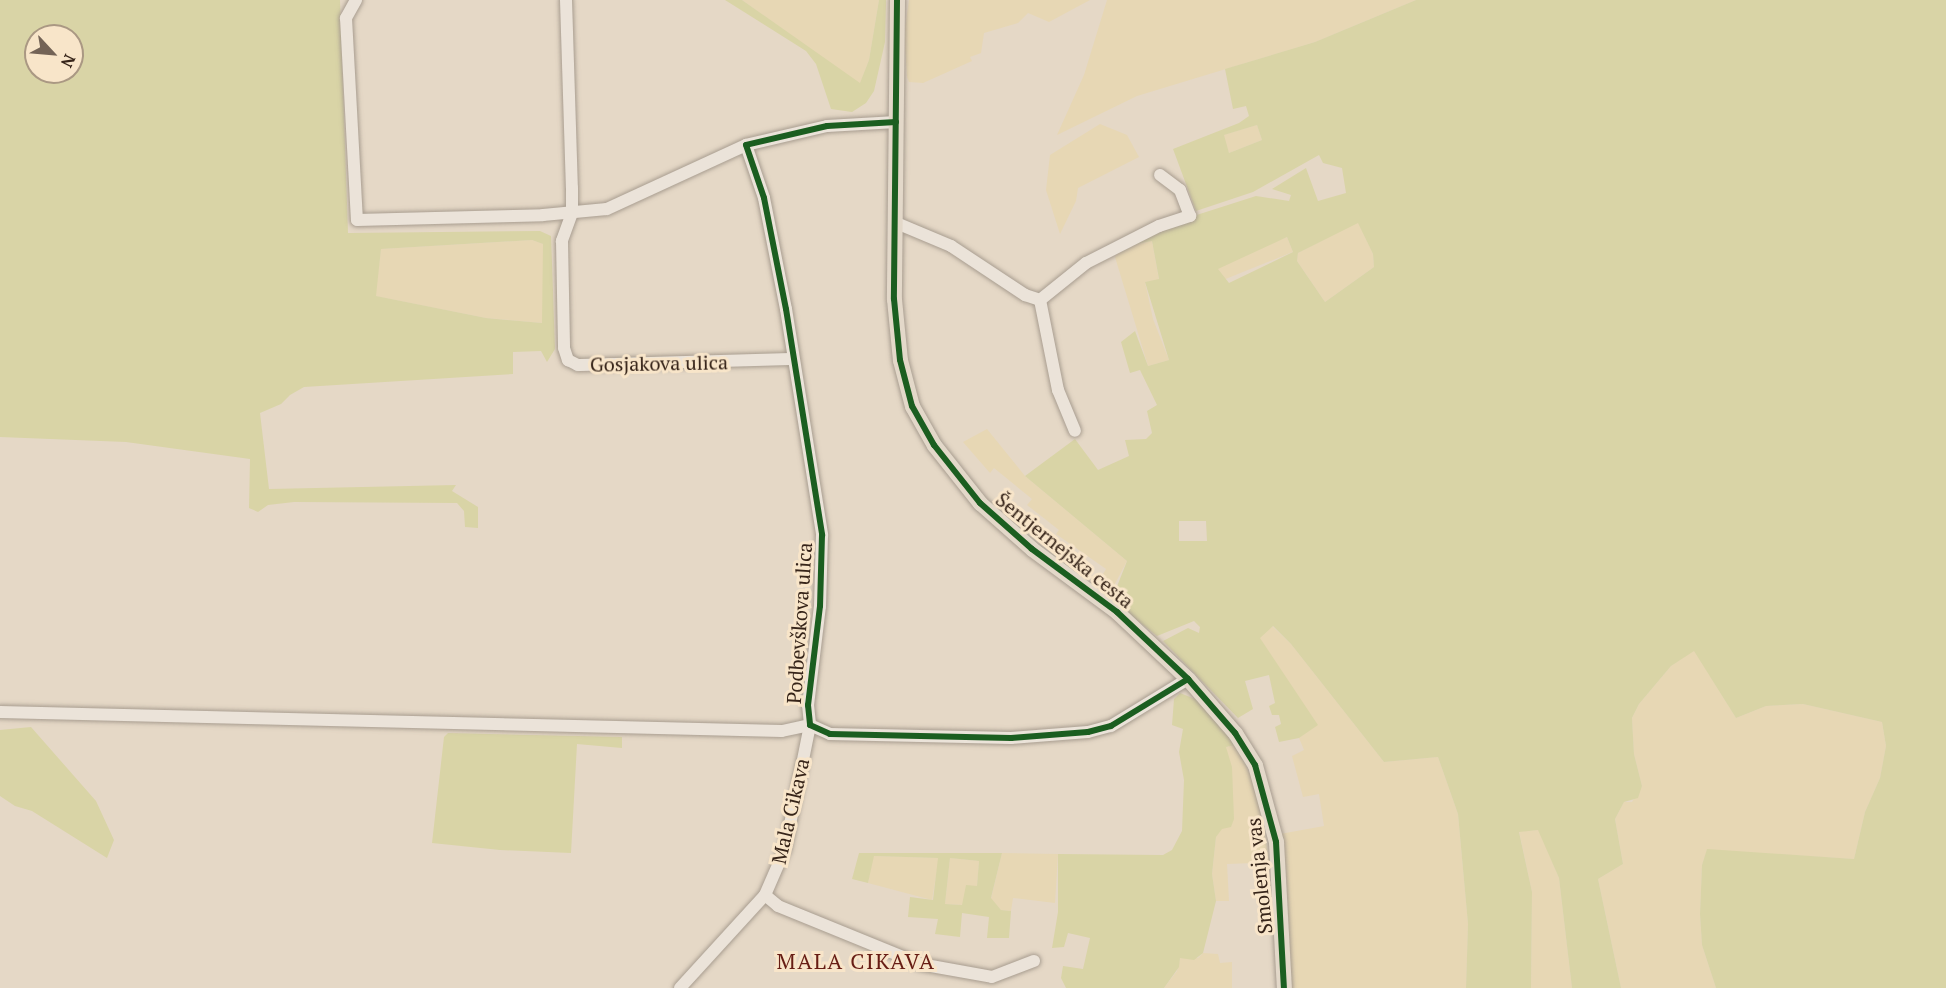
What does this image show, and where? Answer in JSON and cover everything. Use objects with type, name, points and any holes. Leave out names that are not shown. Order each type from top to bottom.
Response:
[{"type":"main road","name":"Šentjernejska cesta","points":[[897,0],[894,299],[900,360],[912,406],[934,445],[980,503],[1008,529],[1118,612],[1188,679]]},
{"type":"main road","name":"Smolenja vas","points":[[1188,679],[1235,733],[1255,765],[1268,804],[1279,874],[1284,988]]},
{"type":"street","points":[[356,0],[346,18],[357,220],[572,213],[623,203],[746,145],[827,126],[896,122]]},
{"type":"street","points":[[566,0],[572,213]]},
{"type":"street","name":"Podbevškova ulica","points":[[746,145],[764,198],[822,535],[820,606],[808,705],[810,725],[830,734],[1011,738],[1088,732],[1119,722],[1188,679]]},
{"type":"street","points":[[1040,300],[1086,263],[1159,226],[1190,216],[1180,190],[1160,175]]},
{"type":"street","name":"Gosjakova ulica","points":[[572,213],[562,241],[564,348],[568,360],[578,365],[793,360]]},
{"type":"street","points":[[894,222],[951,246],[1025,296],[1040,300]]},
{"type":"street","points":[[1040,300],[1058,390],[1075,431]]},
{"type":"street","points":[[0,712],[782,731],[810,725]]},
{"type":"street","name":"Mala Cikava","points":[[680,988],[765,895],[785,849],[810,725]]},
{"type":"street","points":[[765,895],[778,906],[890,954],[938,969],[992,977],[1034,960]]},
{"type":"shaded area","points":[[0,0],[340,0],[348,233],[540,231],[551,236],[555,349],[547,362],[541,351],[513,352],[513,374],[304,387],[290,395],[281,404],[260,413],[269,489],[456,485],[452,491],[478,507],[478,528],[465,527],[464,511],[457,503],[294,502],[268,505],[258,512],[249,508],[250,459],[126,442],[0,437]],"holes":[[[532,240],[543,244],[542,323],[486,318],[376,296],[381,249]]]},
{"type":"shaded area","points":[[725,0],[742,0],[860,83],[869,60],[879,0],[886,0],[885,42],[874,91],[866,103],[852,112],[831,109],[816,64],[806,51]]},
{"type":"shaded area","points":[[742,0],[879,0],[869,60],[860,84]]},
{"type":"shaded area","points":[[909,0],[1090,0],[1049,22],[1028,13],[1018,23],[984,33],[981,53],[970,57],[972,61],[923,83],[909,82],[907,77],[904,33]]},
{"type":"shaded area","points":[[1107,0],[1416,0],[1315,42],[1137,96],[1057,135],[1084,75]]},
{"type":"shaded area","points":[[1416,0],[1946,0],[1946,988],[1716,988],[1702,945],[1700,914],[1702,865],[1707,849],[1854,859],[1865,812],[1880,778],[1886,746],[1882,722],[1803,704],[1766,706],[1736,718],[1694,651],[1671,666],[1639,704],[1632,718],[1634,754],[1642,786],[1638,798],[1624,802],[1615,819],[1623,864],[1598,879],[1621,988],[1572,988],[1559,878],[1538,830],[1519,832],[1532,892],[1531,988],[1466,988],[1468,924],[1458,814],[1438,757],[1384,762],[1291,644],[1273,626],[1260,638],[1318,725],[1299,738],[1279,742],[1275,727],[1281,724],[1279,715],[1272,715],[1269,706],[1275,703],[1269,675],[1245,681],[1253,709],[1238,718],[1163,641],[1188,628],[1199,633],[1200,627],[1194,621],[1157,636],[1108,597],[1116,589],[1127,561],[1025,476],[1075,439],[1098,470],[1129,456],[1125,440],[1146,439],[1152,433],[1147,411],[1157,405],[1140,370],[1130,373],[1121,342],[1135,331],[1148,366],[1169,360],[1145,282],[1159,279],[1152,241],[1123,246],[1156,228],[1256,196],[1289,201],[1291,195],[1272,189],[1306,168],[1318,201],[1346,193],[1342,168],[1323,163],[1319,155],[1253,192],[1196,211],[1173,149],[1239,123],[1249,116],[1246,106],[1233,109],[1225,69],[1315,42]],"holes":[[[1257,125],[1262,140],[1229,153],[1224,135]],[[1358,223],[1373,254],[1374,267],[1325,302],[1297,261],[1298,253]],[[1287,237],[1293,252],[1229,283],[1218,269]],[[1179,521],[1206,521],[1207,541],[1179,541]]]},
{"type":"shaded area","points":[[1100,124],[1127,135],[1139,157],[1078,188],[1076,201],[1060,234],[1046,190],[1050,155]]},
{"type":"shaded area","points":[[1257,125],[1262,140],[1229,153],[1223,135]]},
{"type":"shaded area","points":[[1358,222],[1373,254],[1374,267],[1325,302],[1297,261],[1298,253]]},
{"type":"shaded area","points":[[1287,237],[1293,252],[1223,280],[1217,265]]},
{"type":"shaded area","points":[[532,240],[543,244],[543,323],[486,318],[375,296],[381,249]]},
{"type":"shaded area","points":[[1152,241],[1159,280],[1145,282],[1153,319],[1169,360],[1148,366],[1115,257],[1123,246]]},
{"type":"shaded area","points":[[987,429],[1025,476],[1127,561],[1108,597],[1095,588],[1106,569],[1056,534],[1059,530],[1027,505],[1032,499],[994,468],[990,473],[963,442]]},
{"type":"shaded area","points":[[1272,626],[1291,644],[1384,762],[1438,757],[1458,814],[1468,924],[1466,988],[1291,988],[1286,868],[1280,834],[1324,826],[1319,794],[1303,797],[1292,756],[1304,750],[1299,738],[1309,729],[1259,637]]},
{"type":"shaded area","points":[[1694,650],[1736,718],[1766,706],[1803,704],[1882,722],[1886,746],[1880,778],[1865,812],[1854,859],[1707,850],[1702,865],[1700,914],[1702,945],[1716,988],[1621,988],[1598,879],[1623,864],[1615,819],[1624,802],[1632,802],[1642,786],[1634,754],[1632,718],[1639,704],[1671,666]]},
{"type":"shaded area","points":[[1180,693],[1200,701],[1235,745],[1226,747],[1232,767],[1234,819],[1231,827],[1222,829],[1216,837],[1212,874],[1216,901],[1203,953],[1194,960],[1180,958],[1179,967],[1164,988],[1066,988],[1061,978],[1063,966],[1083,969],[1090,938],[1068,933],[1064,947],[1052,948],[1058,912],[1058,854],[1163,855],[1172,850],[1182,831],[1184,780],[1179,752],[1183,729],[1172,725],[1174,699]]},
{"type":"shaded area","points":[[31,727],[96,801],[114,840],[107,858],[32,811],[15,806],[0,796],[0,730]]},
{"type":"shaded area","points":[[448,733],[622,737],[622,748],[577,744],[571,853],[500,850],[432,843],[444,737]]},
{"type":"shaded area","points":[[1235,745],[1256,786],[1271,870],[1257,872],[1254,863],[1227,864],[1229,901],[1216,901],[1212,874],[1216,837],[1233,799],[1226,747]]},
{"type":"shaded area","points":[[1539,830],[1559,878],[1572,988],[1531,988],[1532,892],[1519,831]]},
{"type":"shaded area","points":[[859,853],[1002,853],[991,898],[1001,910],[1011,911],[1009,938],[987,938],[989,917],[962,913],[960,937],[935,934],[938,919],[908,917],[910,897],[933,900],[938,858],[874,856],[868,883],[852,879]],"holes":[[[950,858],[979,861],[977,886],[966,885],[962,905],[945,904]]]},
{"type":"shaded area","points":[[1002,853],[1058,854],[1055,903],[1013,898],[1011,911],[1001,910],[991,899]]},
{"type":"shaded area","points":[[873,856],[939,858],[932,900],[868,883]]},
{"type":"shaded area","points":[[950,858],[979,861],[977,886],[963,905],[945,904]]},
{"type":"shaded area","points":[[1203,953],[1218,954],[1220,963],[1232,962],[1232,988],[1164,988],[1177,971],[1180,958],[1198,958]]},
{"type":"cycle path","points":[[897,0],[894,299],[900,360],[912,406],[934,445],[980,503],[1032,549],[1117,612],[1188,679],[1235,733],[1255,765],[1276,842],[1284,988]]},
{"type":"cycle path","points":[[896,122],[827,126],[746,145],[764,198],[786,309],[822,535],[820,606],[808,705],[810,725],[830,734],[1011,738],[1088,732],[1111,726],[1188,679]]},
{"type":"district","name":"MALA CIKAVA","points":[[856,961]]}]
